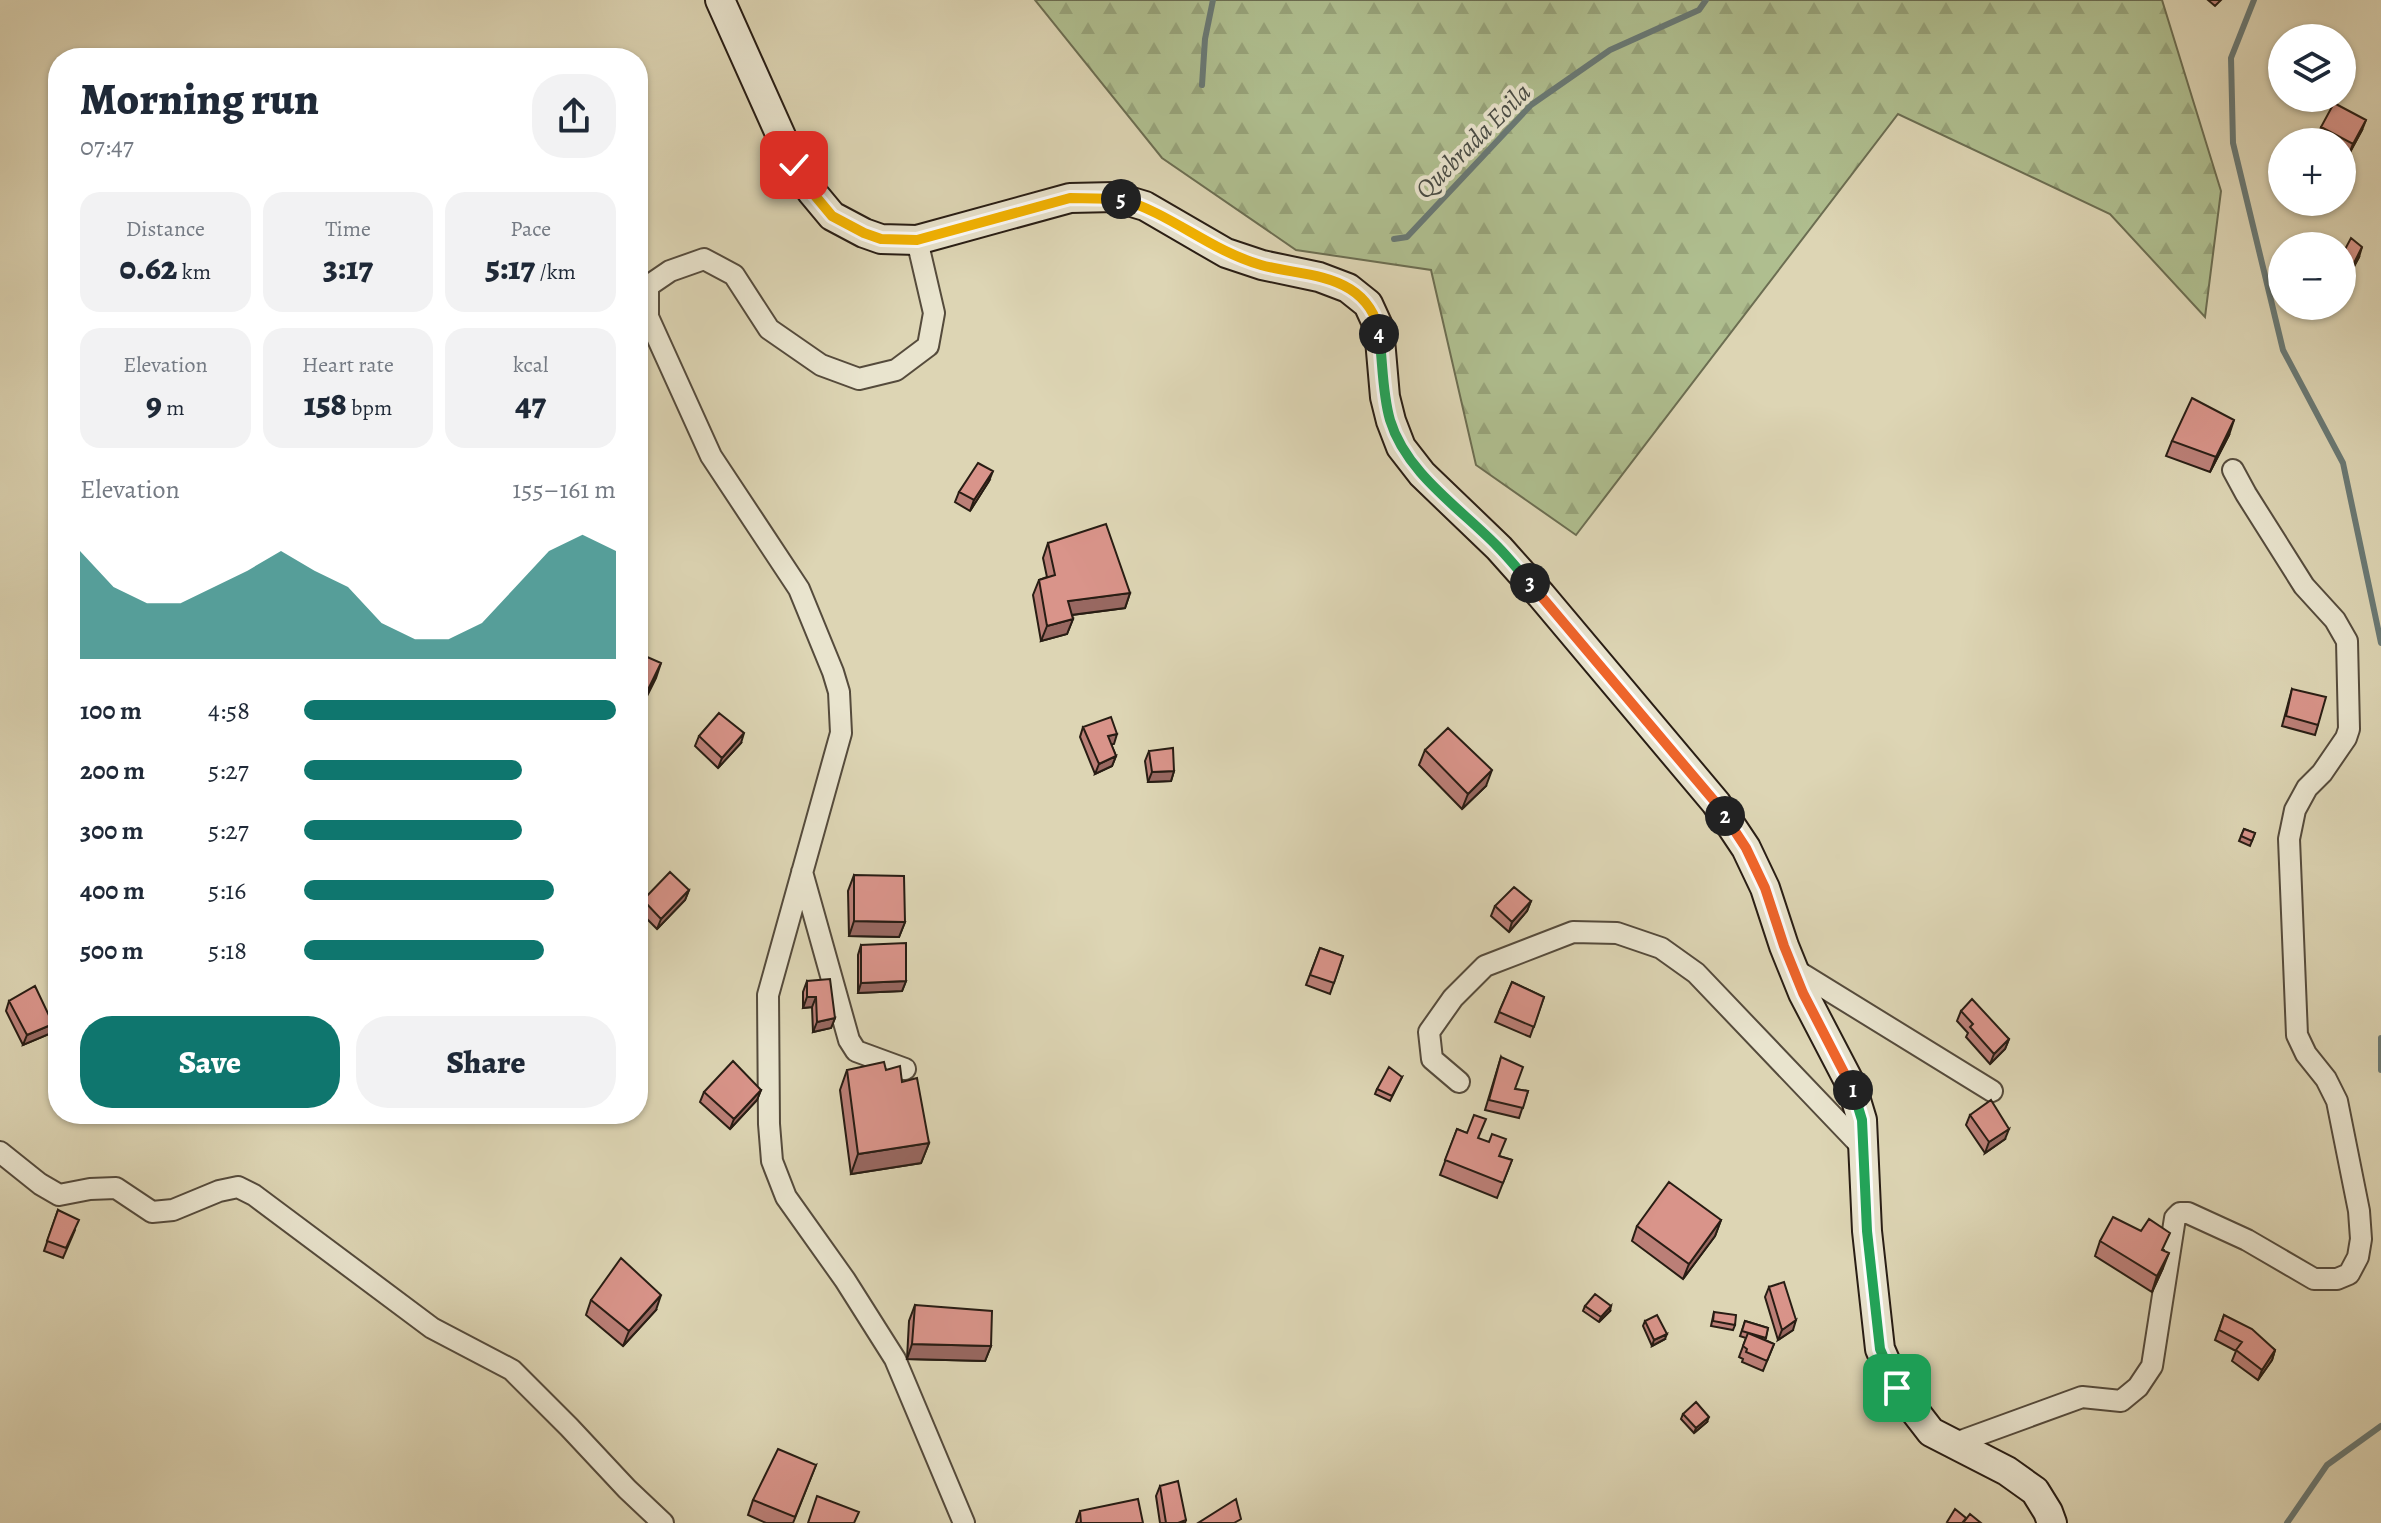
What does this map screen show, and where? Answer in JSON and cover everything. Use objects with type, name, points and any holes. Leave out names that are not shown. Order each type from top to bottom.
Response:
[{"type":"main road","points":[[720,0],[794,165],[832,216],[864,233],[881,239],[917,240],[1070,198],[1115,197],[1145,206],[1226,253],[1262,265],[1319,277],[1348,288],[1368,304],[1379,328],[1385,397],[1401,447],[1422,474],[1499,548],[1716,803],[1746,848],[1803,993],[1852,1087],[1862,1120],[1867,1231],[1880,1349],[1897,1388],[1931,1432],[2007,1471],[2035,1491],[2052,1523]]},
{"type":"street","points":[[917,240],[934,313],[928,346],[896,370],[859,379],[821,365],[769,329],[734,275],[704,259],[670,271],[648,286],[648,317],[711,456],[799,589],[839,692],[841,733],[768,995],[772,1161],[786,1197],[845,1280],[895,1359],[964,1523]]},
{"type":"street","points":[[1953,1444],[2082,1397],[2121,1401],[2138,1387],[2152,1366],[2175,1218],[2180,1213],[2188,1213],[2247,1240],[2314,1279],[2337,1279],[2349,1274],[2358,1257],[2361,1239],[2359,1211],[2337,1101],[2297,1035],[2289,839],[2295,810],[2307,788],[2322,773],[2346,738],[2349,729],[2347,641],[2335,620],[2304,586],[2233,470]]},
{"type":"street","points":[[802,872],[849,1040],[856,1051],[905,1069]]},
{"type":"street","points":[[1459,1082],[1432,1059],[1429,1032],[1453,998],[1485,966],[1573,932],[1617,933],[1661,948],[1696,973],[1864,1149]]},
{"type":"street","points":[[1794,969],[1992,1091]]},
{"type":"street","points":[[0,1152],[59,1195],[116,1188],[152,1212],[173,1210],[219,1191],[238,1187],[254,1195],[432,1328],[512,1370],[663,1523]]},
{"type":"green space","points":[[1035,0],[2162,0],[2221,191],[2205,317],[2110,214],[1898,114],[1576,535],[1476,465],[1431,270],[1296,250],[1162,158]]},
{"type":"building","points":[[2329,112],[2351,112],[2366,120],[2356,138],[2356,128],[2321,127]]},
{"type":"building","points":[[2356,242],[2362,247],[2356,259]]},
{"type":"building","points":[[2192,398],[2234,420],[2216,457],[2172,441]]},
{"type":"building","points":[[978,463],[993,471],[974,500],[959,492]]},
{"type":"building","points":[[1106,524],[1130,593],[1068,601],[1073,619],[1047,626],[1039,580],[1055,575],[1048,543]]},
{"type":"building","points":[[648,657],[661,663],[648,690]]},
{"type":"building","points":[[2292,689],[2326,697],[2318,725],[2286,716]]},
{"type":"building","points":[[719,713],[744,733],[722,758],[699,736]]},
{"type":"building","points":[[1111,717],[1117,734],[1108,736],[1116,756],[1099,764],[1083,727]]},
{"type":"building","points":[[1448,728],[1492,770],[1468,794],[1425,750]]},
{"type":"building","points":[[1173,748],[1174,771],[1152,772],[1149,751]]},
{"type":"building","points":[[2244,829],[2255,833],[2252,841],[2241,836]]},
{"type":"building","points":[[670,872],[689,890],[661,919],[648,905],[648,895]]},
{"type":"building","points":[[854,875],[904,876],[905,922],[854,921]]},
{"type":"building","points":[[1514,887],[1531,901],[1512,922],[1495,906]]},
{"type":"building","points":[[906,943],[906,981],[861,983],[861,945]]},
{"type":"building","points":[[1320,948],[1343,956],[1334,983],[1310,975]]},
{"type":"building","points":[[830,979],[835,1018],[817,1022],[816,997],[807,997],[807,981]]},
{"type":"building","points":[[1512,982],[1544,997],[1534,1027],[1499,1012]]},
{"type":"building","points":[[35,986],[48,1013],[48,1026],[27,1035],[9,1001]]},
{"type":"building","points":[[1972,999],[2009,1039],[1994,1054],[1970,1027],[1973,1024],[1961,1011]]},
{"type":"building","points":[[1501,1057],[1523,1067],[1515,1089],[1528,1091],[1523,1108],[1489,1100]]},
{"type":"building","points":[[733,1061],[761,1090],[734,1119],[704,1092]]},
{"type":"building","points":[[884,1062],[886,1070],[900,1066],[902,1082],[917,1078],[929,1143],[858,1154],[847,1070]]},
{"type":"building","points":[[1389,1067],[1402,1077],[1392,1096],[1377,1089]]},
{"type":"building","points":[[1991,1100],[2009,1129],[1989,1142],[1970,1115]]},
{"type":"building","points":[[1474,1115],[1486,1119],[1478,1138],[1489,1142],[1492,1134],[1506,1139],[1499,1156],[1512,1160],[1503,1183],[1445,1160],[1457,1129],[1467,1133]]},
{"type":"building","points":[[1669,1182],[1721,1220],[1689,1264],[1637,1226]]},
{"type":"building","points":[[58,1210],[79,1220],[66,1248],[47,1241]]},
{"type":"building","points":[[2113,1217],[2141,1231],[2149,1219],[2170,1233],[2162,1250],[2169,1253],[2157,1276],[2100,1241]]},
{"type":"building","points":[[621,1258],[661,1295],[629,1331],[591,1300]]},
{"type":"building","points":[[1784,1282],[1796,1320],[1782,1330],[1769,1287]]},
{"type":"building","points":[[1595,1294],[1611,1306],[1601,1317],[1585,1306]]},
{"type":"building","points":[[915,1305],[992,1311],[991,1346],[912,1344]]},
{"type":"building","points":[[1714,1312],[1736,1315],[1735,1325],[1713,1321]]},
{"type":"building","points":[[1657,1315],[1667,1334],[1654,1340],[1645,1321]]},
{"type":"building","points":[[2224,1315],[2252,1329],[2275,1350],[2262,1370],[2236,1350],[2242,1342],[2219,1330]]},
{"type":"building","points":[[1745,1321],[1768,1328],[1766,1338],[1742,1331]]},
{"type":"building","points":[[1748,1333],[1774,1344],[1767,1361],[1746,1352],[1743,1346]]},
{"type":"building","points":[[1696,1402],[1709,1417],[1696,1428],[1683,1414]]},
{"type":"building","points":[[778,1449],[816,1465],[795,1517],[753,1500]]},
{"type":"building","points":[[1178,1481],[1186,1520],[1166,1523],[1160,1486]]},
{"type":"building","points":[[817,1496],[859,1512],[854,1523],[808,1523]]},
{"type":"building","points":[[1138,1499],[1143,1523],[1081,1523],[1080,1511]]},
{"type":"building","points":[[1236,1499],[1241,1519],[1234,1523],[1198,1523]]},
{"type":"building","points":[[1955,1509],[1966,1518],[1962,1523],[1947,1522]]},
{"type":"building","points":[[1970,1514],[1981,1523],[1963,1523]]},
{"type":"waterway","points":[[1202,85],[1205,39],[1213,0]]},
{"type":"waterway","name":"Quebrada Eoila","points":[[1394,239],[1407,237],[1531,105],[1610,50],[1699,10],[1706,0]]},
{"type":"waterway","points":[[2254,0],[2231,58],[2233,143],[2283,350],[2343,463],[2381,643]]},
{"type":"waterway","points":[[2381,1038],[2381,1070]]},
{"type":"waterway","points":[[2287,1523],[2327,1465],[2381,1426]]},
{"type":"route","points":[[794,165],[832,216],[881,239],[917,240],[1070,198],[1115,197],[1145,206],[1226,253],[1262,265],[1319,277],[1348,288],[1368,304],[1379,328],[1385,397],[1401,447],[1422,474],[1499,548],[1541,595],[1716,803],[1746,848],[1765,888],[1803,993],[1852,1087],[1862,1120],[1867,1231],[1880,1349],[1897,1388]]}]
